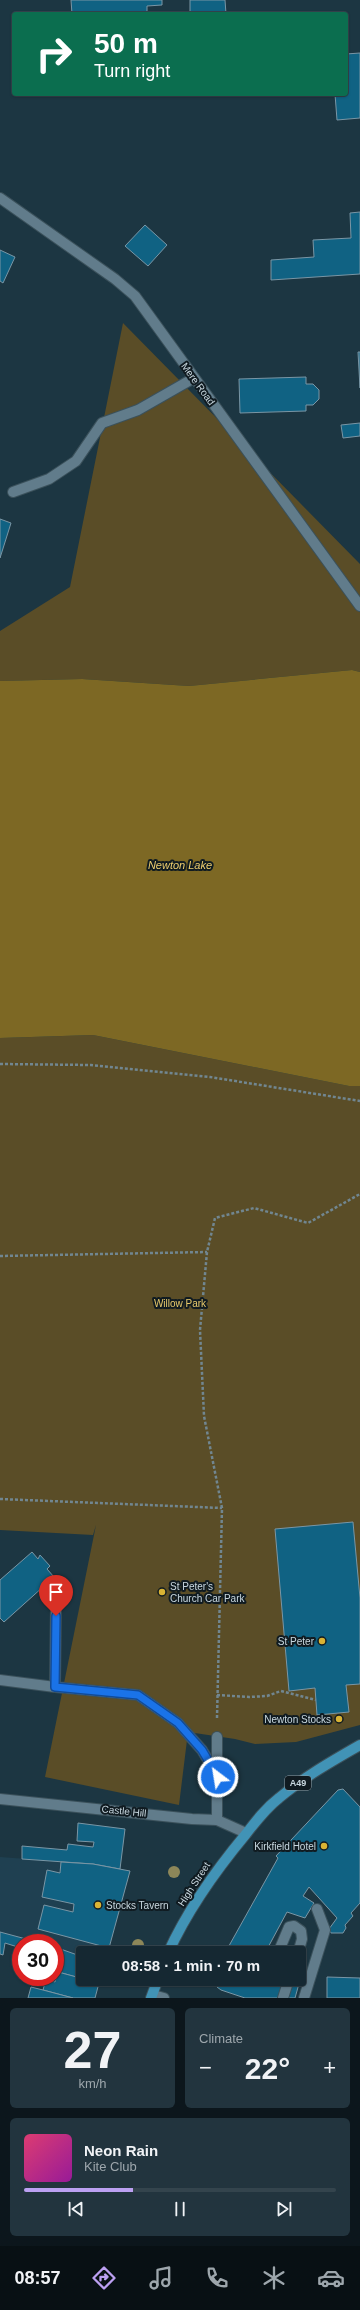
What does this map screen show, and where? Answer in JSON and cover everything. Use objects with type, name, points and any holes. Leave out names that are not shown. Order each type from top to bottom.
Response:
[{"type":"main road","name":"A49","points":[[246,1833],[259,1816],[278,1798],[317,1770],[360,1745]]},
{"type":"main road","name":"High Street","points":[[171,1946],[177,1933],[204,1889],[223,1861],[246,1833]]},
{"type":"main road","points":[[152,1996],[156,1986]]},
{"type":"street","name":"Mere Road","points":[[0,198],[115,279],[135,296],[360,606]]},
{"type":"street","points":[[14,492],[49,479],[76,461],[102,423],[138,410],[194,378]]},
{"type":"street","points":[[55,1687],[56,1602]]},
{"type":"street","points":[[0,1680],[138,1695],[178,1723],[202,1750],[218,1777]]},
{"type":"street","points":[[217,1737],[217,1820]]},
{"type":"street","name":"Castle Hill","points":[[0,1799],[192,1819],[217,1820],[246,1833]]},
{"type":"street","points":[[304,1998],[325,1930],[317,1909]]},
{"type":"street","points":[[281,1946],[289,1928],[294,1926],[301,1931],[302,1938],[300,1946]]},
{"type":"street","points":[[283,1998],[287,1986]]},
{"type":"street","points":[[152,1996],[164,1998]]},
{"type":"path","points":[[0,1064],[91,1065],[210,1077],[360,1101]]},
{"type":"path","points":[[217,1737],[222,1508],[204,1416],[200,1330],[207,1252],[215,1218],[254,1208],[308,1223],[360,1194]]},
{"type":"path","points":[[0,1256],[207,1252]]},
{"type":"path","points":[[0,1499],[222,1508]]},
{"type":"path","points":[[217,1695],[248,1698],[267,1696],[281,1691],[316,1700]]},
{"type":"shaded area","points":[[0,1857],[93,1864],[130,1871],[109,1946],[76,1946],[76,1977],[64,1974],[64,1934],[12,1934],[12,1935],[0,1932]]},
{"type":"green space","points":[[123,323],[360,564],[360,672],[352,670],[189,686],[82,679],[0,681],[0,631],[70,587]]},
{"type":"green space","name":"Willow Park","points":[[93,1035],[349,1086],[360,1086],[360,1725],[296,1742],[255,1744],[235,1739],[188,1732],[179,1805],[45,1777],[96,1525],[93,1535],[0,1530],[0,1038]]},
{"type":"water","name":"Newton Lake","points":[[352,670],[360,672],[360,1086],[349,1086],[93,1035],[0,1038],[0,681],[82,679],[189,686]]},
{"type":"building","points":[[71,0],[162,0],[162,5],[147,6],[147,12],[72,12]]},
{"type":"building","points":[[190,0],[225,0],[226,12],[190,12]]},
{"type":"building","points":[[360,53],[360,118],[337,120],[335,96],[348,96],[348,54]]},
{"type":"building","points":[[360,212],[360,274],[271,280],[271,260],[314,257],[313,240],[351,238],[350,213]]},
{"type":"building","points":[[145,225],[167,245],[148,266],[125,246]]},
{"type":"building","points":[[0,250],[15,257],[3,283],[0,281]]},
{"type":"building","points":[[358,352],[360,352],[360,388]]},
{"type":"building","points":[[306,377],[306,384],[313,384],[319,390],[319,399],[313,405],[306,405],[306,411],[240,413],[239,379]]},
{"type":"building","points":[[360,423],[360,436],[343,438],[341,425]]},
{"type":"building","points":[[0,519],[11,523],[0,558]]},
{"type":"building","name":"St Peter","points":[[353,1522],[360,1598],[360,1684],[346,1685],[349,1712],[317,1715],[315,1688],[289,1691],[275,1529]]},
{"type":"building","points":[[32,1552],[38,1559],[40,1555],[50,1566],[47,1569],[54,1577],[4,1622],[0,1618],[0,1580]]},
{"type":"building","points":[[343,1789],[360,1807],[360,1903],[351,1913],[353,1916],[345,1925],[346,1928],[343,1933],[331,1933],[329,1929],[337,1918],[309,1887],[303,1896],[314,1903],[305,1918],[287,1912],[269,1946],[229,1946],[278,1858],[276,1856],[338,1790]]},
{"type":"building","points":[[78,1823],[125,1829],[120,1869],[93,1864],[22,1859],[22,1846],[67,1850],[68,1844],[93,1847],[94,1842],[77,1841]]},
{"type":"building","name":"Stocks Tavern","points":[[61,1862],[93,1864],[130,1871],[110,1946],[102,1946],[64,1936],[64,1934],[57,1934],[38,1929],[44,1905],[73,1912],[74,1904],[42,1897],[47,1870],[60,1873]]},
{"type":"building","points":[[0,1932],[12,1935],[12,1945],[5,1943],[3,1955],[0,1954]]},
{"type":"building","points":[[64,1950],[76,1954],[76,1977],[64,1974]]},
{"type":"building","points":[[64,1974],[76,1977],[76,1986],[98,1986],[95,1998],[73,1998],[43,1990],[44,1986],[64,1986]]},
{"type":"building","points":[[327,1977],[360,1978],[360,1998],[327,1998]]},
{"type":"building","points":[[298,1986],[295,1998],[245,1998],[221,1990],[217,1987]]},
{"type":"building","points":[[31,1987],[43,1990],[73,1998],[28,1998]]},
{"type":"place","name":"St Peter's Church Car Park","points":[[162,1592]]},
{"type":"place","name":"St Peter","points":[[322,1641]]},
{"type":"place","name":"Newton Stocks","points":[[339,1719]]},
{"type":"place","name":"Kirkfield Hotel","points":[[324,1846]]},
{"type":"place","name":"Stocks Tavern","points":[[98,1905]]},
{"type":"route","points":[[56,1616],[55,1687],[138,1695],[178,1723],[202,1750],[218,1777]]}]
